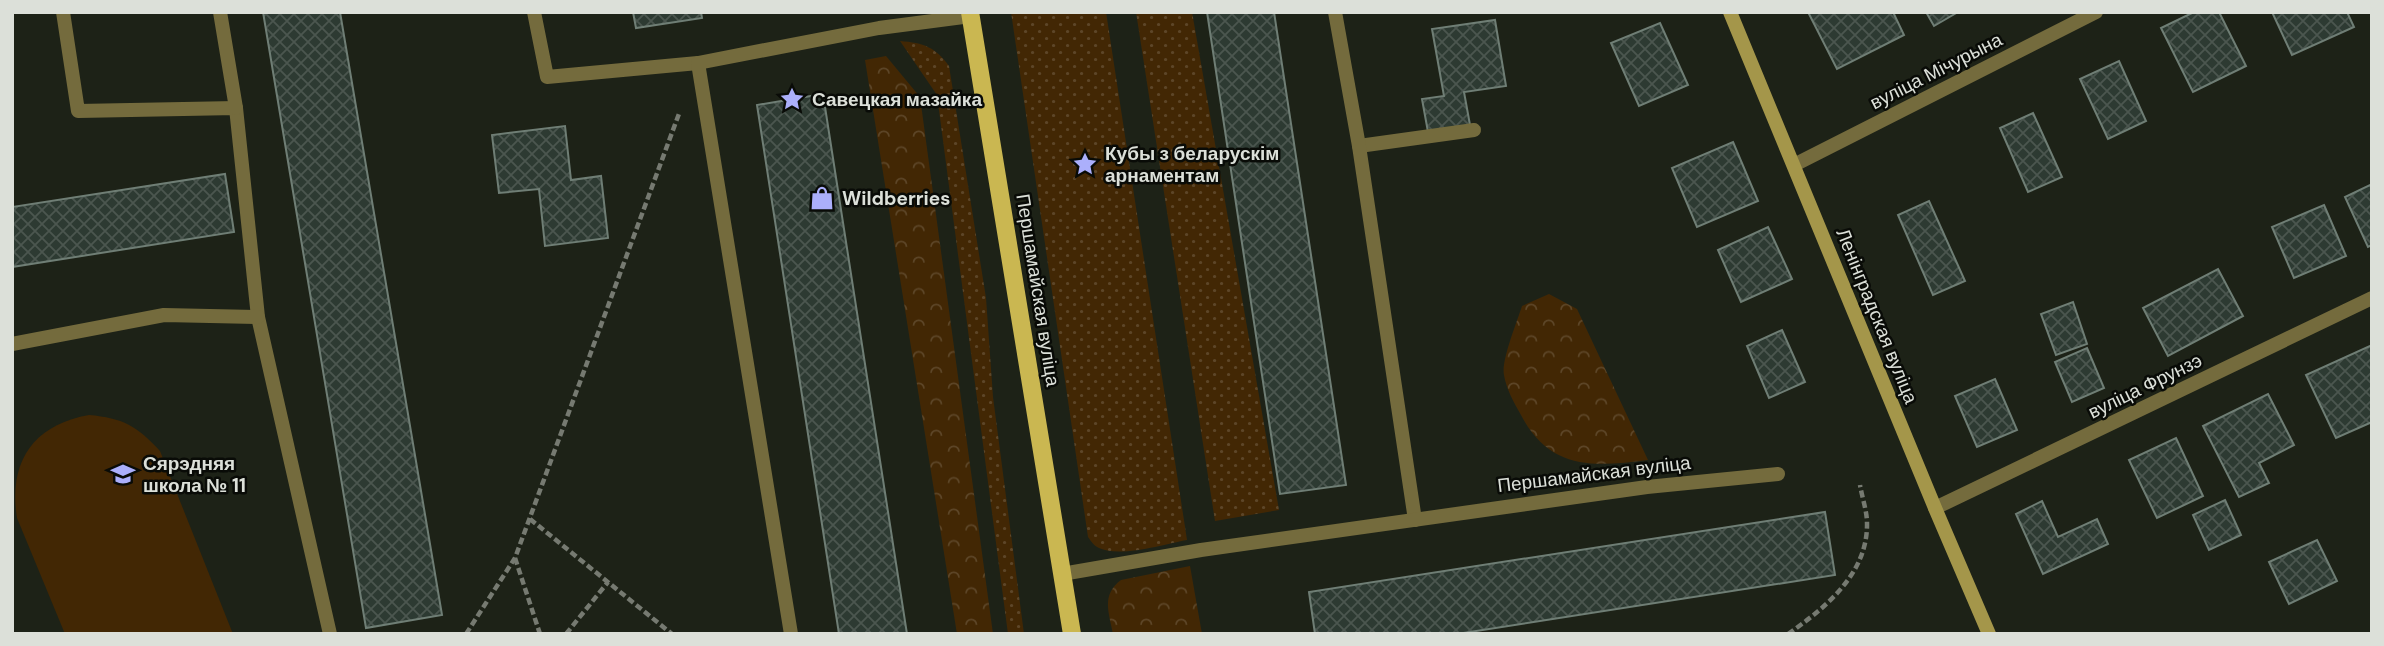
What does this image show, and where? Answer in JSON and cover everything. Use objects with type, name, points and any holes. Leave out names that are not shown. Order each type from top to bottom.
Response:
[{"type":"main road","name":"Першамайская вуліца","points":[[971,14],[1072,634]]},
{"type":"street","points":[[63,12],[78,111],[236,108]]},
{"type":"street","points":[[220,12],[236,108],[258,317],[330,634]]},
{"type":"street","points":[[534,12],[547,78],[698,63],[879,28],[971,14]]},
{"type":"street","points":[[1335,12],[1359,146],[1415,520]]},
{"type":"street","name":"Ленінградская вуліца","points":[[1730,12],[1989,634]]},
{"type":"street","name":"вуліца Мічурына","points":[[1794,165],[2096,12]]},
{"type":"street","points":[[698,63],[790,634]]},
{"type":"street","points":[[1359,146],[1474,130]]},
{"type":"street","name":"вуліца Фрунзэ","points":[[1935,508],[2372,298]]},
{"type":"street","points":[[12,344],[164,315],[258,317]]},
{"type":"street","name":"Першамайская вуліца","points":[[1062,574],[1201,550],[1647,487],[1778,474]]},
{"type":"path","points":[[466,634],[515,558],[698,63]]},
{"type":"path","points":[[1788,634],[1818,612],[1846,584],[1861,554],[1867,523],[1860,485]]},
{"type":"path","points":[[530,519],[672,634]]},
{"type":"path","points":[[515,558],[540,634]]},
{"type":"path","points":[[566,634],[608,582]]},
{"type":"green space","points":[[1011,12],[1106,12],[1187,540],[1119,552],[1099,548],[1088,537]]},
{"type":"green space","points":[[1136,12],[1192,12],[1279,510],[1215,521]]},
{"type":"green space","points":[[900,41],[928,47],[939,54],[949,66],[986,298],[993,397],[1024,634],[1008,634],[937,95]]},
{"type":"green space","points":[[886,56],[920,97],[993,634],[957,634],[865,60]]},
{"type":"green space","points":[[1549,294],[1577,309],[1648,460],[1609,464],[1575,461],[1545,446],[1521,415],[1504,375],[1505,361],[1522,306]]},
{"type":"green space","points":[[89,415],[111,418],[129,425],[160,451],[233,634],[65,634],[17,518],[15,498],[21,463],[39,437],[53,427]]},
{"type":"green space","points":[[1190,566],[1202,634],[1113,634],[1108,604],[1111,592],[1121,580]]},
{"type":"building","points":[[263,12],[340,12],[442,615],[366,628]]},
{"type":"building","points":[[633,12],[701,12],[702,18],[636,28]]},
{"type":"building","points":[[1207,12],[1274,12],[1346,485],[1280,494]]},
{"type":"building","points":[[1808,12],[1893,12],[1904,35],[1837,69]]},
{"type":"building","points":[[1926,12],[1958,12],[1934,26]]},
{"type":"building","points":[[2194,12],[2219,12],[2246,66],[2193,92],[2161,28]]},
{"type":"building","points":[[2272,12],[2347,12],[2354,27],[2292,55]]},
{"type":"building","points":[[1495,20],[1506,86],[1464,92],[1470,125],[1428,132],[1422,99],[1444,96],[1432,29]]},
{"type":"building","points":[[1660,23],[1688,85],[1639,106],[1611,43]]},
{"type":"building","points":[[2119,61],[2146,121],[2108,139],[2080,79]]},
{"type":"building","points":[[823,94],[907,634],[839,634],[757,105]]},
{"type":"building","points":[[2033,113],[2062,177],[2028,192],[2000,128]]},
{"type":"building","points":[[565,126],[571,180],[601,176],[608,238],[545,246],[539,189],[499,193],[492,135]]},
{"type":"building","points":[[1733,142],[1758,201],[1697,227],[1672,168]]},
{"type":"building","points":[[225,174],[234,232],[12,267],[12,207]]},
{"type":"building","points":[[2372,184],[2372,245],[2368,247],[2345,197]]},
{"type":"building","points":[[1929,201],[1965,281],[1933,295],[1898,215]]},
{"type":"building","points":[[2324,205],[2346,256],[2294,278],[2272,227]]},
{"type":"building","points":[[1768,227],[1792,279],[1741,302],[1718,250]]},
{"type":"building","points":[[2218,269],[2243,316],[2168,356],[2143,308]]},
{"type":"building","points":[[2073,302],[2087,344],[2056,355],[2041,314]]},
{"type":"building","points":[[1782,330],[1805,382],[1769,398],[1747,346]]},
{"type":"building","points":[[2372,345],[2372,422],[2336,438],[2306,375]]},
{"type":"building","points":[[2087,348],[2104,388],[2072,402],[2055,362]]},
{"type":"building","points":[[1995,379],[2017,430],[1977,447],[1955,396]]},
{"type":"building","points":[[2268,394],[2294,445],[2259,463],[2269,483],[2239,497],[2203,426]]},
{"type":"building","points":[[2176,438],[2203,496],[2157,518],[2129,460]]},
{"type":"building","points":[[2225,500],[2241,535],[2209,550],[2193,515]]},
{"type":"building","points":[[2042,501],[2058,537],[2097,519],[2108,544],[2043,574],[2016,514]]},
{"type":"building","points":[[1825,512],[1835,575],[1457,634],[1315,634],[1309,592]]},
{"type":"building","points":[[2317,540],[2337,581],[2289,604],[2269,562]]},
{"type":"place","name":"Савецкая мазайка","points":[[792,99]]},
{"type":"place","name":"Кубы з беларускім арнаментам","points":[[1085,164]]},
{"type":"place","name":"Wildberries","points":[[822,198]]},
{"type":"place","name":"Сярэдняя школа № 11","points":[[123,474]]}]
